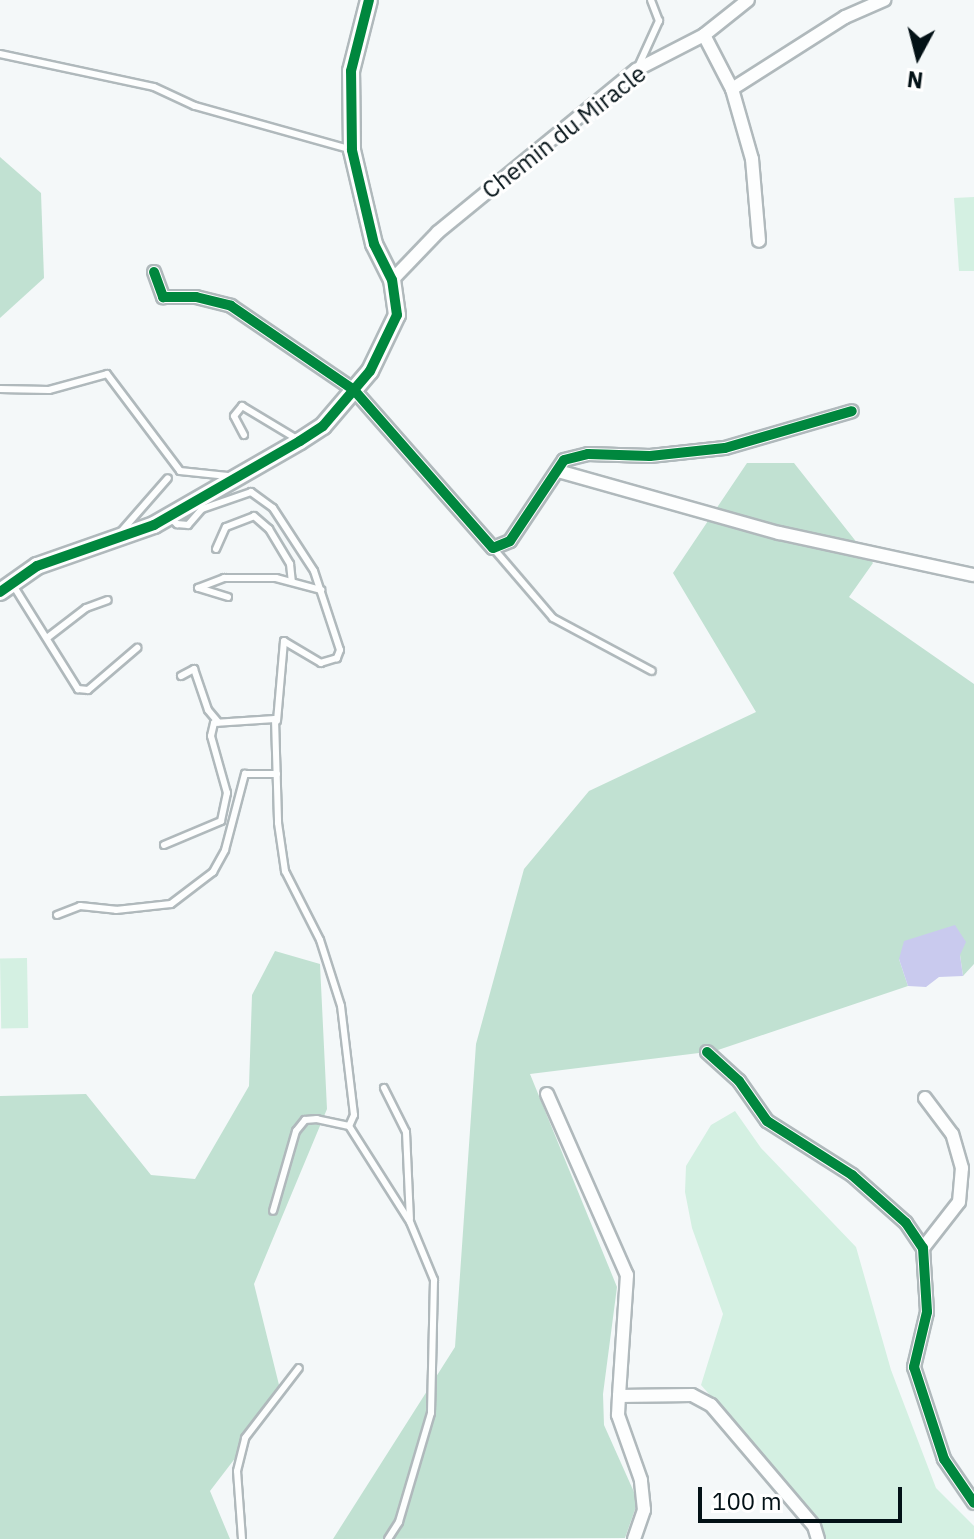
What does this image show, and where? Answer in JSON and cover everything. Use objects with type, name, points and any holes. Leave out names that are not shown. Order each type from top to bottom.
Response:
[{"type":"street","points":[[6,587],[64,555],[117,541],[169,517],[300,441],[323,426],[370,371],[397,315],[392,280],[374,244],[352,150],[351,71],[369,0]]},
{"type":"street","name":"Chemin du Miracle","points":[[392,280],[438,232],[636,70],[704,35],[748,0]]},
{"type":"street","points":[[732,89],[845,17],[884,0]]},
{"type":"street","points":[[704,35],[732,89],[752,159],[759,241]]},
{"type":"street","points":[[154,272],[163,297],[196,297],[231,306],[354,390],[493,548],[510,541],[564,460],[588,454],[650,456],[725,448],[852,411]]},
{"type":"street","points":[[558,471],[779,533],[974,575]]},
{"type":"street","points":[[707,1052],[739,1081],[767,1121],[852,1175],[906,1223],[923,1248],[927,1312],[914,1367],[944,1459],[974,1503]]},
{"type":"street","points":[[547,1094],[627,1275],[618,1415],[641,1480],[644,1510],[634,1539]]},
{"type":"street","points":[[923,1248],[959,1202],[962,1168],[952,1134],[925,1098]]},
{"type":"street","points":[[619,1396],[692,1395],[711,1405],[814,1526],[818,1539]]},
{"type":"lane","points":[[636,70],[659,21],[651,0]]},
{"type":"lane","points":[[0,54],[154,87],[195,106],[352,150]]},
{"type":"lane","points":[[0,389],[49,390],[107,374],[180,471],[240,476]]},
{"type":"lane","points":[[244,435],[234,416],[242,406],[300,441]]},
{"type":"lane","points":[[117,541],[138,508],[168,478]]},
{"type":"lane","points":[[169,517],[177,524],[188,525],[202,509],[251,492],[273,508],[321,590],[340,650],[337,658],[321,663],[284,641],[277,721],[277,774],[285,871],[320,940],[341,1006],[354,1115],[349,1126]]},
{"type":"lane","points":[[216,549],[226,527],[254,516],[269,529],[290,564],[292,582]]},
{"type":"lane","points":[[493,548],[553,618],[652,671]]},
{"type":"lane","points":[[228,597],[198,588],[224,578],[292,582],[321,590]]},
{"type":"lane","points":[[6,587],[47,638],[78,689],[88,690],[137,648]]},
{"type":"lane","points":[[47,638],[86,608],[108,600]]},
{"type":"lane","points":[[181,676],[194,669],[208,710],[218,722]]},
{"type":"lane","points":[[218,722],[277,721]]},
{"type":"lane","points":[[164,845],[221,821],[227,793],[211,736],[218,722]]},
{"type":"lane","points":[[57,915],[80,906],[116,910],[171,904],[213,872],[225,850],[245,774],[277,774]]},
{"type":"lane","points":[[384,1088],[406,1132],[410,1222]]},
{"type":"lane","points":[[273,1211],[296,1131],[305,1120],[349,1126],[410,1222],[434,1280],[431,1413],[399,1522],[388,1539]]},
{"type":"lane","points":[[242,1539],[237,1471],[245,1438],[299,1368]]},
{"type":"green space","points":[[0,157],[41,193],[44,278],[0,318]]},
{"type":"green space","points":[[974,197],[974,271],[959,271],[954,198]]},
{"type":"green space","points":[[747,463],[794,463],[873,563],[849,597],[974,684],[974,964],[963,976],[960,955],[899,959],[908,986],[715,1051],[530,1074],[617,1287],[603,1394],[604,1425],[638,1501],[625,1538],[333,1539],[455,1347],[476,1044],[524,869],[589,791],[756,712],[673,573]]},
{"type":"green space","points":[[275,951],[320,964],[327,1109],[254,1284],[282,1397],[210,1491],[230,1539],[0,1539],[0,1096],[86,1094],[151,1175],[195,1179],[249,1086],[252,995]]},
{"type":"green space","points":[[0,958],[27,958],[28,1028],[1,1028]]},
{"type":"green space","points":[[735,1111],[761,1148],[856,1247],[891,1370],[936,1488],[974,1526],[974,1539],[825,1539],[817,1517],[701,1385],[723,1314],[692,1228],[685,1192],[686,1166],[711,1125]]},
{"type":"water","points":[[955,925],[966,942],[960,955],[963,976],[939,977],[926,987],[908,986],[899,959],[904,941]]},
{"type":"cycle path","points":[[0,592],[37,566],[154,525],[300,441],[323,426],[370,371],[397,315],[392,280],[374,244],[352,150],[351,71],[369,0]]},
{"type":"cycle path","points":[[154,272],[163,297],[196,297],[231,306],[354,390],[493,548],[510,541],[564,460],[588,454],[650,456],[725,448],[852,411]]},
{"type":"cycle path","points":[[707,1052],[739,1081],[767,1121],[852,1175],[906,1223],[923,1248],[927,1312],[914,1367],[944,1459],[974,1503]]}]
